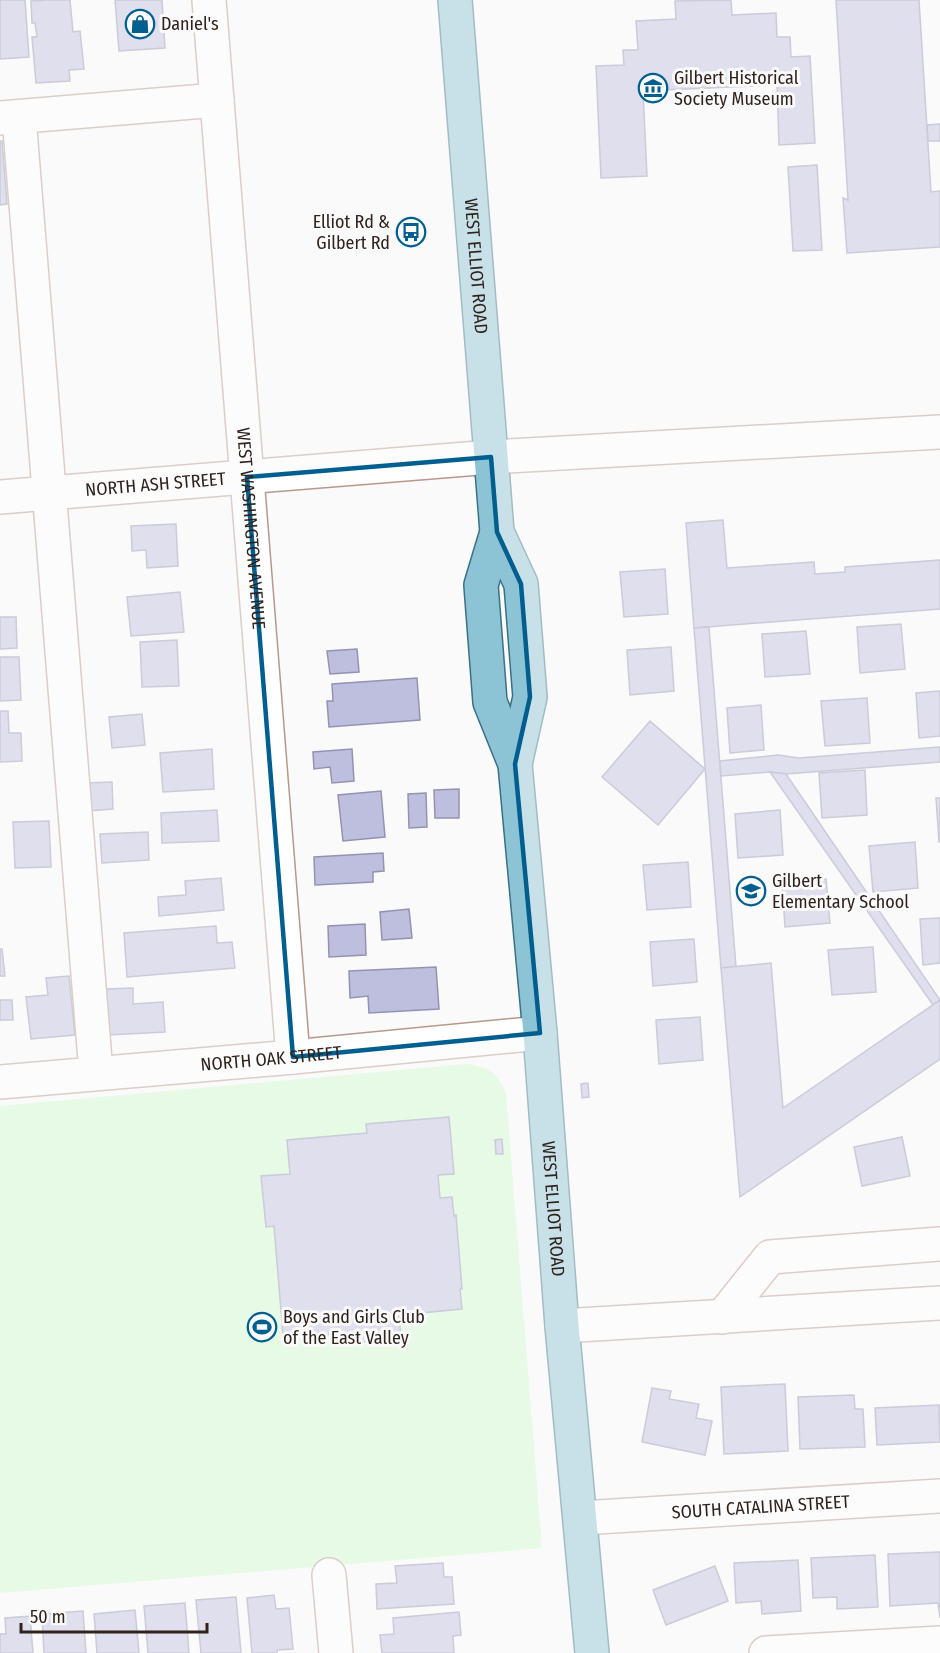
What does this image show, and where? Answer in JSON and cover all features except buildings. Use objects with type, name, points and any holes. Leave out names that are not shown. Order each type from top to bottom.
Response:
[{"type":"main road","name":"WEST ELLIOT ROAD","points":[[455,0],[497,532],[521,584],[530,697],[515,764],[592,1653]]},
{"type":"street","name":"WEST WASHINGTON AVENUE","points":[[209,0],[293,1057]]},
{"type":"street","points":[[96,1073],[50,493],[9,117],[217,100]]},
{"type":"street","name":"NORTH ASH STREET","points":[[0,497],[491,457],[940,432]]},
{"type":"street","name":"NORTH OAK STREET","points":[[0,1082],[540,1033]]},
{"type":"street","points":[[723,1317],[770,1257],[940,1244]]},
{"type":"street","points":[[562,1326],[940,1302]]},
{"type":"street","name":"SOUTH CATALINA STREET","points":[[580,1518],[940,1496]]},
{"type":"street","points":[[329,1575],[336,1653]]},
{"type":"street","points":[[766,1653],[940,1643]]},
{"type":"highlighted area","points":[[491,457],[497,532],[521,584],[530,697],[515,764],[540,1033],[293,1057],[247,477]]},
{"type":"green space","name":"Boys and Girls Club of the East Valley","points":[[467,1064],[482,1067],[496,1075],[506,1094],[542,1548],[0,1593],[0,1106]]},
{"type":"place","name":"Daniel's","points":[[140,24]]},
{"type":"place","name":"Gilbert Historical Society Museum","points":[[653,88]]},
{"type":"place","name":"Elliot Rd & Gilbert Rd","points":[[411,232]]},
{"type":"place","name":"Gilbert Elementary School","points":[[751,891]]},
{"type":"place","name":"Boys and Girls Club of the East Valley","points":[[262,1327]]}]
